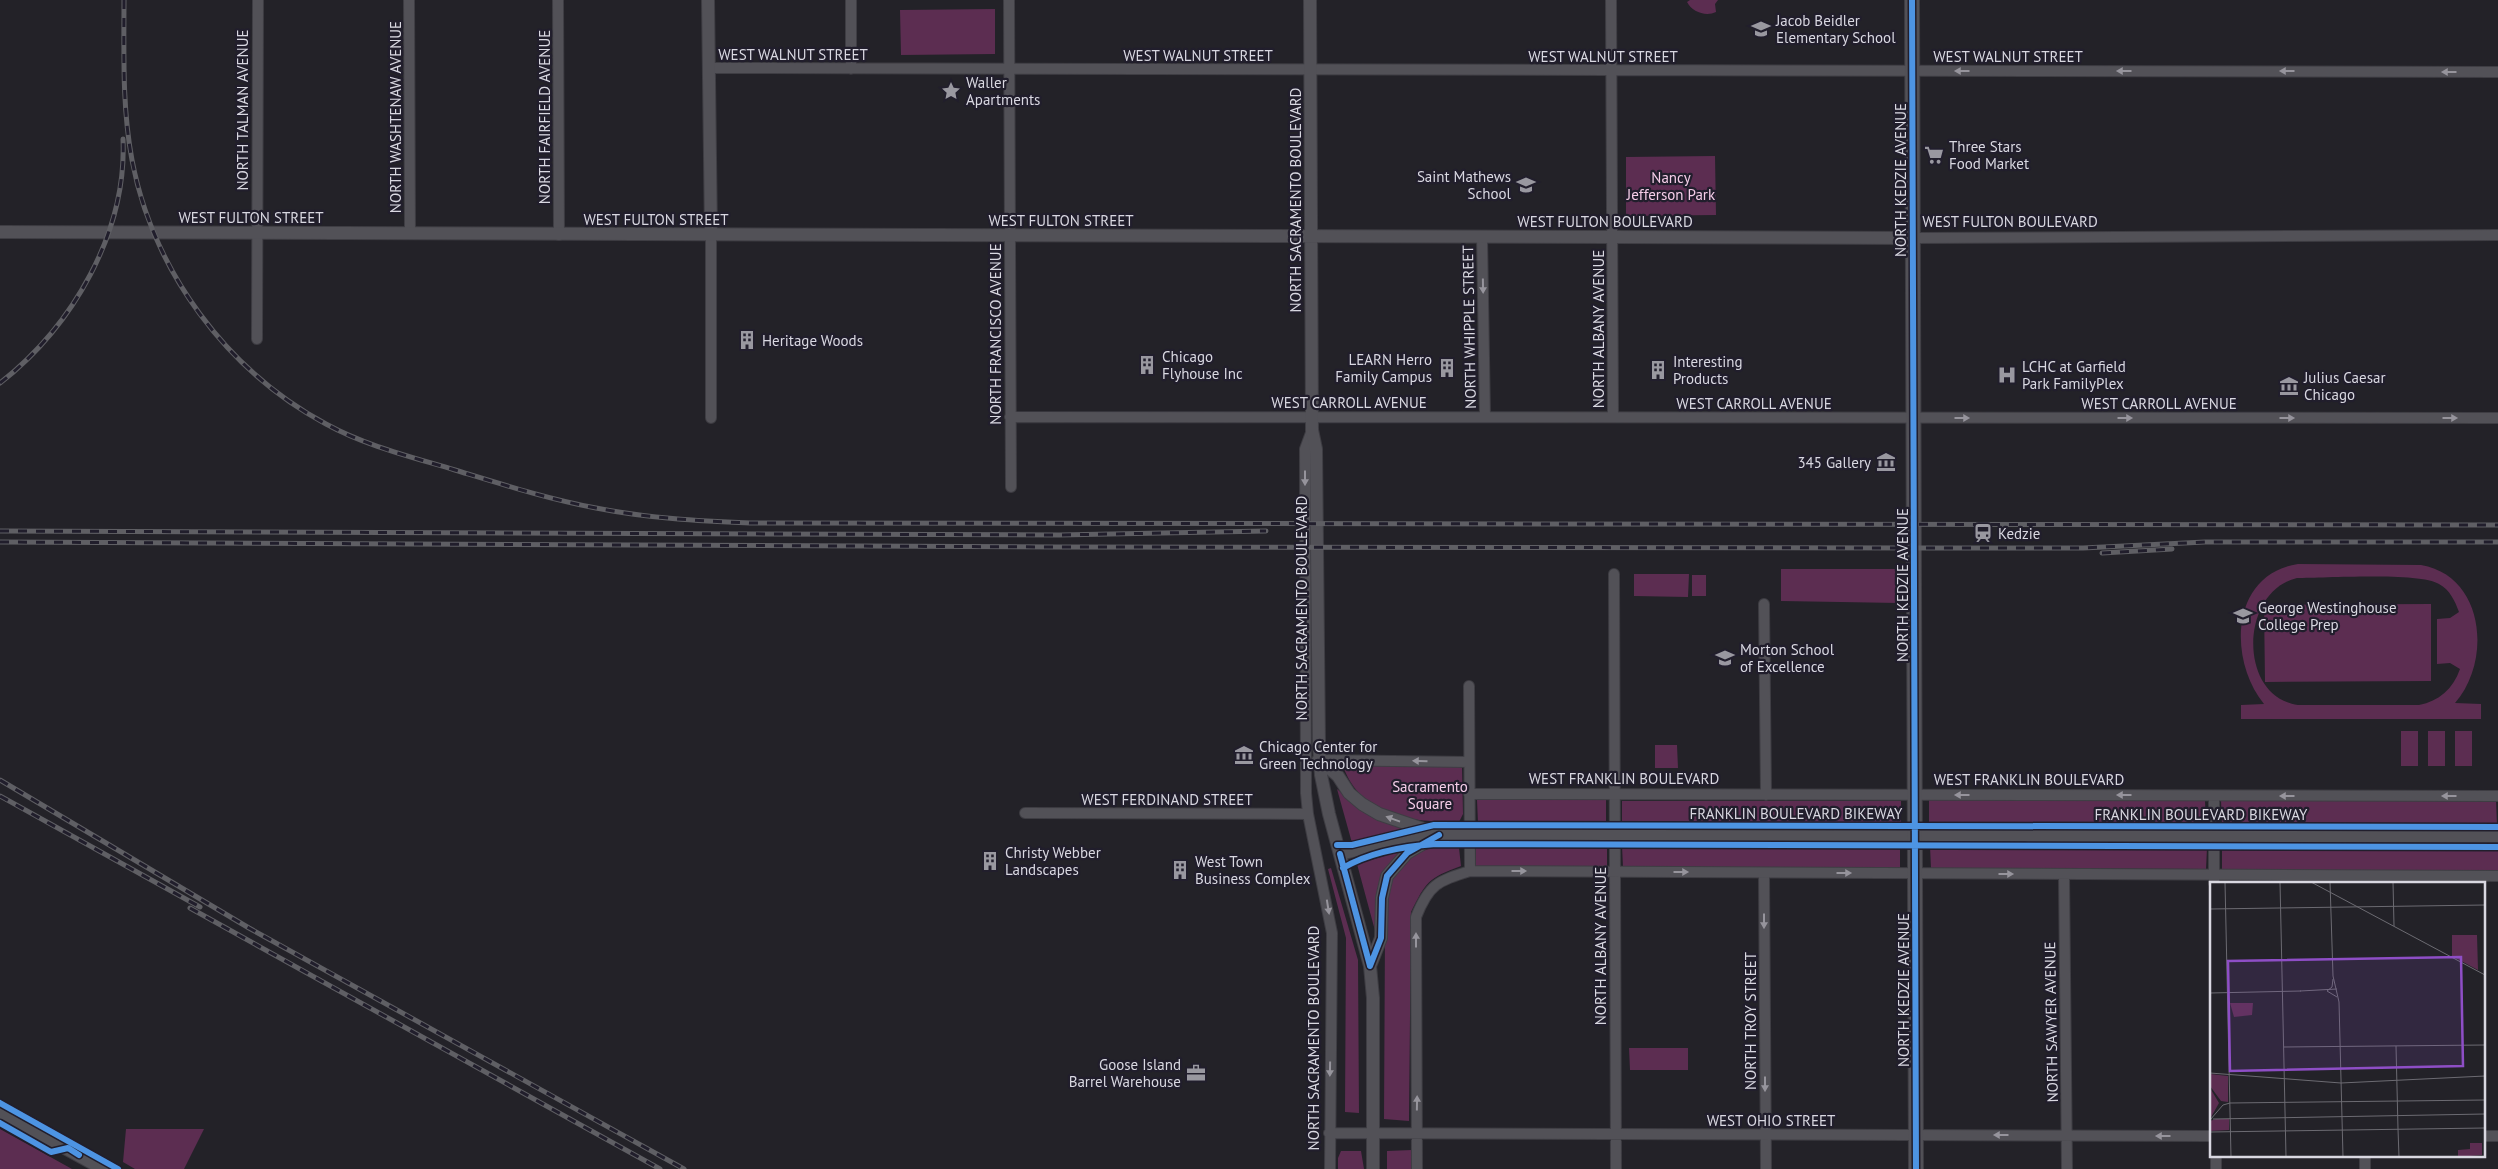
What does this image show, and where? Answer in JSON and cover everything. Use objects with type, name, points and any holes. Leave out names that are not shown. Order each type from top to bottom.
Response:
[{"type":"main road","name":"NORTH KEDZIE AVENUE","points":[[1912,0],[1916,1169]]},
{"type":"main road","points":[[0,1111],[105,1169]]},
{"type":"street","name":"NORTH TALMAN AVENUE","points":[[257,339],[258,0]]},
{"type":"street","name":"NORTH WASHTENAW AVENUE","points":[[409,0],[410,234]]},
{"type":"street","name":"NORTH FAIRFIELD AVENUE","points":[[558,0],[559,234]]},
{"type":"street","points":[[708,0],[711,418]]},
{"type":"street","points":[[851,0],[851,69]]},
{"type":"street","name":"NORTH FRANCISCO AVENUE","points":[[1009,0],[1011,487]]},
{"type":"street","name":"NORTH SACRAMENTO BOULEVARD","points":[[1310,0],[1312,424],[1316,449],[1320,760],[1329,814],[1370,966],[1373,998],[1373,1169]]},
{"type":"street","name":"NORTH ALBANY AVENUE","points":[[1611,0],[1613,418]]},
{"type":"street","name":"WEST WALNUT STREET","points":[[709,68],[1311,71],[2498,72]]},
{"type":"street","name":"WEST FULTON STREET","points":[[0,232],[1311,236]]},
{"type":"street","name":"WEST FULTON BOULEVARD","points":[[1311,236],[1913,238],[2498,235]]},
{"type":"street","name":"NORTH WHIPPLE STREET","points":[[1482,237],[1485,417]]},
{"type":"street","name":"WEST CARROLL AVENUE","points":[[1010,417],[1312,424],[1485,417],[2498,418]]},
{"type":"street","name":"NORTH SACRAMENTO BOULEVARD","points":[[1312,424],[1305,448],[1306,760],[1308,814],[1332,932],[1330,1169]]},
{"type":"street","name":"NORTH ALBANY AVENUE","points":[[1614,574],[1616,1169]]},
{"type":"street","points":[[1764,604],[1766,795]]},
{"type":"street","points":[[1469,686],[1470,871]]},
{"type":"street","points":[[1306,760],[1469,762]]},
{"type":"street","points":[[1320,760],[1338,776],[1349,793],[1362,804],[1379,814],[1439,834]]},
{"type":"street","name":"WEST FRANKLIN BOULEVARD","points":[[1469,794],[2498,796]]},
{"type":"street","points":[[2214,796],[2214,879]]},
{"type":"street","name":"WEST FERDINAND STREET","points":[[1025,813],[1308,814]]},
{"type":"street","points":[[1370,966],[1381,938],[1382,890],[1387,876],[1407,853],[1439,834]]},
{"type":"street","points":[[1340,854],[1414,837],[1439,834],[1723,834],[1741,840],[1790,840],[1806,835],[2026,835],[2041,840],[2090,840],[2103,836],[2214,835],[2498,836]]},
{"type":"street","points":[[1417,1169],[1416,916],[1423,899],[1432,886],[1445,879],[1470,871],[2064,874],[2214,879],[2498,876]]},
{"type":"street","name":"NORTH TROY STREET","points":[[1764,872],[1766,1169]]},
{"type":"street","name":"NORTH SAWYER AVENUE","points":[[2064,874],[2067,1169]]},
{"type":"street","name":"WEST OHIO STREET","points":[[1329,1133],[2210,1136]]},
{"type":"street","points":[[2216,1156],[2216,1169]]},
{"type":"street","points":[[2365,1156],[2365,1169]]},
{"type":"green space","points":[[1690,0],[1718,0],[1715,4],[1716,12],[1704,14],[1696,11],[1689,6],[1687,2]]},
{"type":"green space","points":[[995,9],[995,54],[901,55],[900,10]]},
{"type":"green space","name":"Nancy Jefferson Park","points":[[1715,156],[1716,215],[1626,216],[1626,157]]},
{"type":"green space","points":[[2298,564],[2421,565],[2442,572],[2459,585],[2470,602],[2476,622],[2477,644],[2474,665],[2467,685],[2455,703],[2481,704],[2481,719],[2241,719],[2241,705],[2264,704],[2252,686],[2245,665],[2241,643],[2242,621],[2248,601],[2259,584],[2276,571]],"holes":[[[2371,576],[2413,578],[2429,580],[2443,586],[2452,596],[2459,612],[2450,618],[2437,619],[2437,664],[2450,663],[2460,669],[2457,676],[2449,688],[2439,697],[2419,705],[2298,705],[2278,698],[2264,684],[2256,665],[2253,644],[2256,622],[2264,603],[2278,587],[2297,578]]]},
{"type":"green space","points":[[1781,569],[1899,569],[1899,603],[1781,601]]},
{"type":"green space","points":[[1634,574],[1689,574],[1688,597],[1634,596]]},
{"type":"green space","points":[[1692,575],[1706,575],[1706,596],[1692,596]]},
{"type":"green space","points":[[2431,604],[2431,681],[2265,682],[2264,605]]},
{"type":"green space","points":[[2401,731],[2418,731],[2418,766],[2401,766]]},
{"type":"green space","points":[[2428,731],[2445,731],[2445,766],[2428,766]]},
{"type":"green space","points":[[2455,731],[2472,731],[2472,766],[2455,766]]},
{"type":"green space","points":[[1655,745],[1677,745],[1678,768],[1655,768]]},
{"type":"green space","name":"Sacramento Square","points":[[1343,766],[1462,766],[1463,814],[1459,822],[1441,822],[1406,818],[1390,813],[1375,806],[1362,796],[1351,783]]},
{"type":"green space","name":"Sacramento Square","points":[[1337,789],[1351,801],[1407,828],[1352,843]]},
{"type":"green space","points":[[1606,799],[1606,822],[1478,823],[1477,800]]},
{"type":"green space","points":[[1929,800],[2205,801],[2206,824],[1929,823]]},
{"type":"green space","points":[[2496,800],[2497,825],[2222,823],[2221,801]]},
{"type":"green space","points":[[1622,801],[1901,801],[1901,824],[1622,823]]},
{"type":"green space","points":[[1476,846],[1607,846],[1607,868],[1476,868]]},
{"type":"green space","points":[[1622,846],[1900,847],[1900,869],[1623,867]]},
{"type":"green space","points":[[1930,846],[2207,848],[2206,869],[1931,868]]},
{"type":"green space","name":"Sacramento Square","points":[[1431,848],[1459,848],[1461,866],[1441,874],[1429,882],[1420,894],[1411,912],[1409,1121],[1384,1119],[1387,890],[1395,871],[1414,854]]},
{"type":"green space","points":[[2222,848],[2498,848],[2498,870],[2222,870]]},
{"type":"green space","name":"Sacramento Square","points":[[1401,851],[1383,874],[1377,938],[1357,864]]},
{"type":"green space","points":[[1331,868],[1358,960],[1359,1113],[1345,1112],[1346,938],[1328,869]]},
{"type":"green space","points":[[1629,1048],[1688,1048],[1688,1070],[1630,1070]]},
{"type":"green space","points":[[0,1129],[72,1169],[0,1169]]},
{"type":"green space","points":[[126,1129],[204,1129],[184,1169],[135,1169],[123,1162]]},
{"type":"green space","points":[[1412,1150],[1412,1169],[1387,1169],[1387,1151]]},
{"type":"green space","points":[[1341,1151],[1361,1151],[1364,1169],[1338,1169],[1338,1158]]},
{"type":"railway","points":[[124,0],[124,80],[127,120],[132,160],[142,201],[157,241],[177,278],[200,314],[227,346],[257,376],[290,402],[341,432],[406,456],[525,491],[578,504],[653,517],[750,523],[2498,525]]},
{"type":"railway","points":[[0,383],[51,334],[72,305],[90,274],[105,242],[116,208],[122,174],[123,139]]},
{"type":"railway","points":[[0,531],[1059,535],[1266,531]]},
{"type":"railway","points":[[0,542],[1057,547],[1932,548],[2083,548],[2205,542],[2498,542]]},
{"type":"railway","points":[[2102,553],[2172,549]]},
{"type":"railway","points":[[0,780],[249,928],[684,1169]]},
{"type":"railway","points":[[0,796],[200,907]]},
{"type":"railway","points":[[190,908],[660,1169]]},
{"type":"cycle path","points":[[1912,0],[1916,1169]]},
{"type":"cycle path","name":"FRANKLIN BOULEVARD BIKEWAY","points":[[1337,845],[1352,845],[1434,825],[2498,827]]},
{"type":"cycle path","points":[[1370,966],[1381,938],[1382,898],[1387,876],[1407,853],[1439,835]]},
{"type":"cycle path","points":[[1343,868],[1376,854],[1413,846],[1436,844],[2498,847]]},
{"type":"cycle path","points":[[1340,854],[1370,966]]},
{"type":"cycle path","points":[[0,1103],[118,1169]]},
{"type":"cycle path","points":[[0,1123],[51,1152],[68,1148],[79,1155]]},
{"type":"place","name":"Jacob Beidler Elementary School","points":[[1761,29]]},
{"type":"place","name":"Waller Apartments","points":[[951,91]]},
{"type":"place","name":"Three Stars Food Market","points":[[1934,155]]},
{"type":"place","name":"Saint Mathews School","points":[[1526,185]]},
{"type":"place","name":"Heritage Woods","points":[[747,340]]},
{"type":"place","name":"Chicago Flyhouse Inc","points":[[1147,365]]},
{"type":"place","name":"LEARN Herro Family Campus","points":[[1447,368]]},
{"type":"place","name":"Interesting Products","points":[[1658,370]]},
{"type":"place","name":"LCHC at Garfield Park FamilyPlex","points":[[2007,375]]},
{"type":"place","name":"Julius Caesar Chicago","points":[[2289,386]]},
{"type":"place","name":"345 Gallery","points":[[1886,462]]},
{"type":"place","name":"Kedzie","points":[[1983,533]]},
{"type":"place","name":"George Westinghouse College Prep","points":[[2243,616]]},
{"type":"place","name":"Morton School of Excellence","points":[[1725,658]]},
{"type":"place","name":"Chicago Center for Green Technology","points":[[1244,755]]},
{"type":"place","name":"Christy Webber Landscapes","points":[[990,861]]},
{"type":"place","name":"West Town Business Complex","points":[[1180,870]]},
{"type":"place","name":"Goose Island Barrel Warehouse","points":[[1196,1073]]}]
